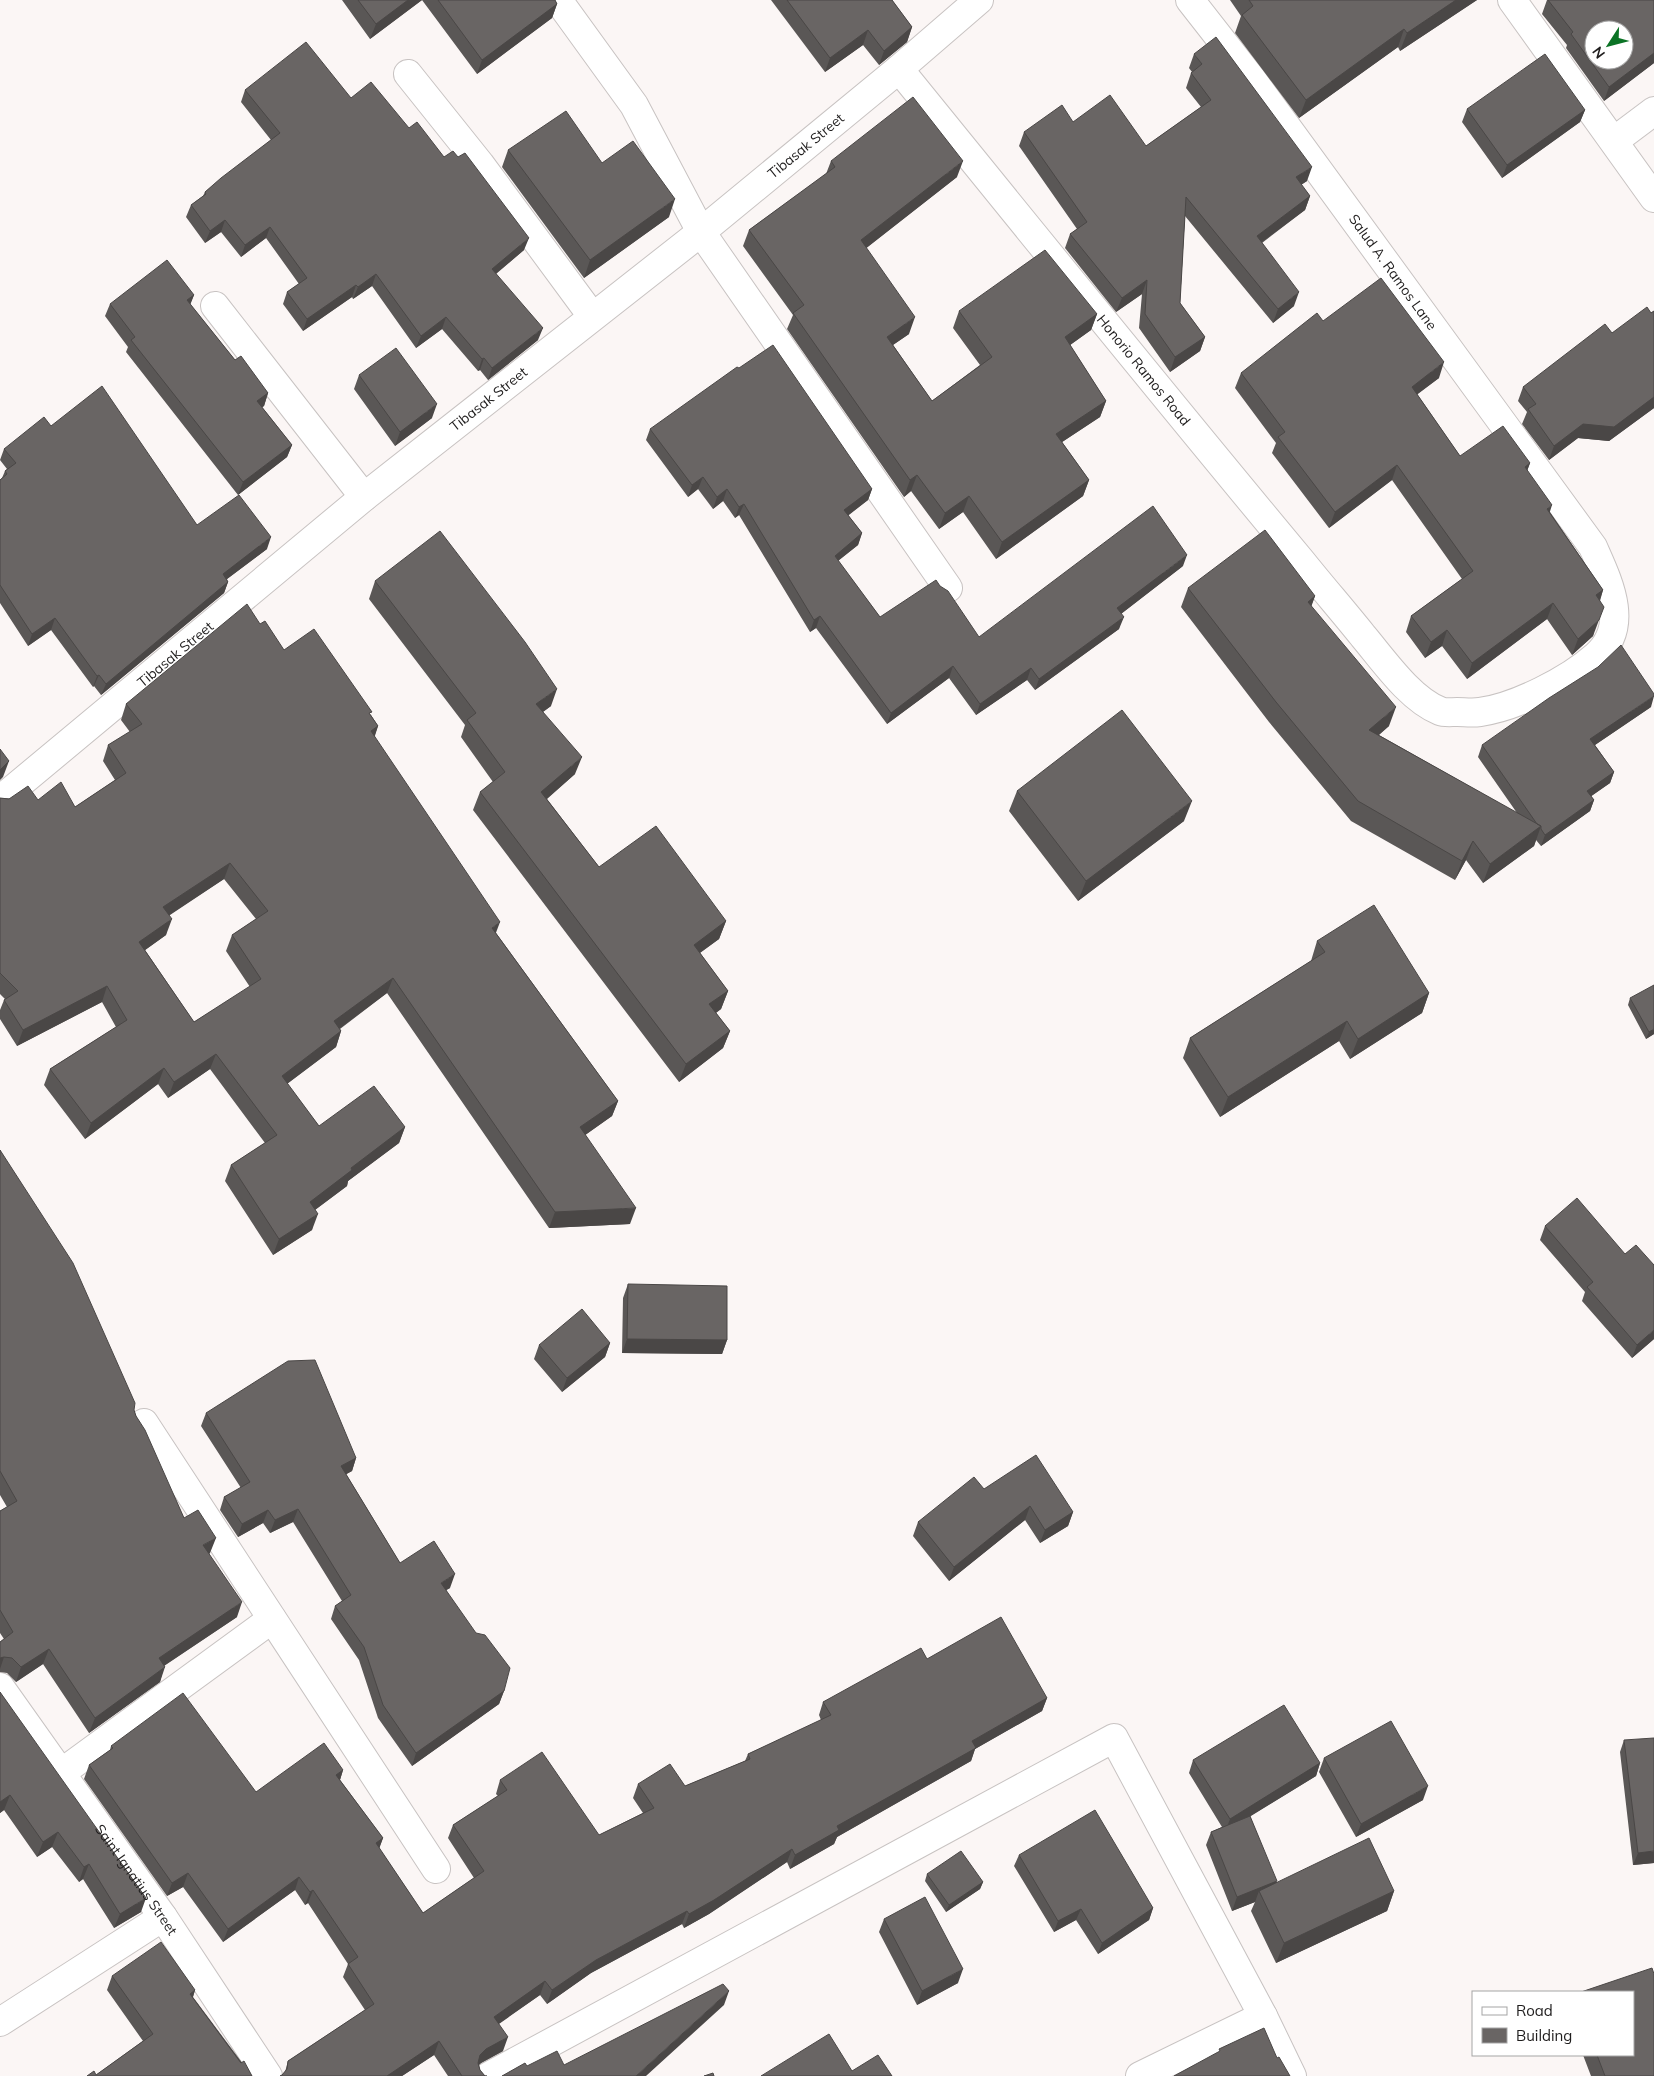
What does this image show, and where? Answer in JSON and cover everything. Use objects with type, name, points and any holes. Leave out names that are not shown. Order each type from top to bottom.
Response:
[{"type":"street","points":[[558,0],[634,105],[701,232],[948,588]]},
{"type":"street","name":"Tibasak Street","points":[[0,800],[364,497],[701,232],[899,69],[979,0]]},
{"type":"street","name":"Salud A. Ramos Lane","points":[[1190,0],[1252,78],[1592,547],[1606,575],[1614,603],[1614,630],[1608,646],[1593,659],[1531,695],[1504,706],[1479,712],[1442,712],[1417,697],[1390,668]]},
{"type":"street","points":[[1512,0],[1654,198]]},
{"type":"street","name":"Honorio Ramos Road","points":[[899,69],[1390,668]]},
{"type":"street","points":[[408,74],[480,164],[592,316]]},
{"type":"street","points":[[1614,141],[1654,111]]},
{"type":"street","points":[[215,306],[364,497]]},
{"type":"street","points":[[144,1423],[436,1869]]},
{"type":"street","points":[[61,1773],[272,1619]]},
{"type":"street","name":"Saint Ignatius Street","points":[[0,1687],[163,1917],[268,2076]]},
{"type":"street","points":[[489,2076],[1114,1738],[1263,2016],[1292,2076]]},
{"type":"street","points":[[0,2022],[163,1917]]},
{"type":"street","points":[[1140,2076],[1263,2016]]},
{"type":"building","points":[[358,0],[408,0],[376,24]]},
{"type":"building","points":[[438,0],[555,0],[557,4],[482,60]]},
{"type":"building","points":[[787,0],[892,0],[912,27],[884,51],[868,30],[830,58]]},
{"type":"building","points":[[1249,0],[1456,0],[1407,33],[1404,29],[1306,100],[1242,15],[1253,6]]},
{"type":"building","points":[[1548,0],[1654,0],[1654,53],[1634,68],[1634,20],[1584,20],[1584,52],[1571,34],[1573,32]]},
{"type":"building","points":[[1216,37],[1312,167],[1296,177],[1310,196],[1257,236],[1299,292],[1278,309],[1186,197],[1180,303],[1205,337],[1175,357],[1145,314],[1147,280],[1122,298],[1070,234],[1087,222],[1024,132],[1062,105],[1073,122],[1110,95],[1146,146],[1211,100],[1191,73],[1202,64],[1194,54]]},
{"type":"building","points":[[306,42],[351,98],[371,82],[409,128],[417,122],[444,157],[453,151],[458,157],[465,153],[529,238],[492,269],[543,328],[492,368],[446,317],[421,336],[376,274],[358,287],[356,285],[307,319],[287,292],[307,278],[270,227],[245,245],[225,220],[210,231],[191,205],[206,194],[205,192],[221,178],[280,133],[245,90]]},
{"type":"building","points":[[1545,54],[1585,110],[1507,165],[1467,109]]},
{"type":"building","points":[[1597,70],[1632,70],[1609,87]]},
{"type":"building","points":[[913,97],[963,161],[861,240],[915,317],[887,337],[932,401],[992,357],[959,311],[1045,250],[1097,314],[1065,337],[1106,401],[1056,434],[1089,480],[1002,542],[969,496],[945,513],[917,475],[910,480],[793,313],[804,305],[749,230],[835,167],[831,161]]},
{"type":"building","points":[[566,111],[602,163],[633,141],[675,199],[590,260],[508,150]]},
{"type":"building","points":[[167,260],[194,295],[187,300],[235,360],[241,356],[268,393],[257,401],[292,445],[243,482],[131,340],[135,337],[110,304]]},
{"type":"building","points":[[1381,278],[1444,362],[1412,387],[1460,456],[1503,426],[1530,463],[1525,467],[1552,505],[1547,509],[1603,590],[1596,595],[1604,607],[1599,620],[1578,639],[1553,603],[1472,663],[1447,630],[1431,642],[1411,616],[1473,571],[1397,465],[1335,512],[1278,437],[1285,432],[1241,373],[1317,313],[1323,321]]},
{"type":"building","points":[[1647,307],[1651,313],[1654,311],[1654,397],[1614,427],[1583,424],[1554,446],[1528,409],[1536,404],[1523,387],[1605,324],[1612,333]]},
{"type":"building","points":[[773,345],[872,489],[844,510],[862,533],[835,556],[880,617],[936,580],[940,586],[948,591],[979,637],[1153,506],[1187,555],[1117,608],[1124,617],[1039,679],[1031,668],[980,704],[953,666],[891,713],[820,616],[814,620],[744,504],[739,507],[727,489],[717,497],[703,477],[692,485],[650,429],[737,367],[739,368]]},
{"type":"building","points":[[396,348],[437,404],[400,432],[359,375]]},
{"type":"building","points":[[102,386],[197,525],[239,495],[271,537],[223,574],[228,582],[106,684],[99,675],[97,676],[55,618],[32,634],[0,585],[0,480],[7,474],[5,471],[16,463],[4,449],[44,417],[51,426]]},
{"type":"building","points":[[1265,530],[1315,596],[1308,602],[1396,707],[1369,730],[1541,826],[1490,864],[1473,841],[1462,861],[1358,801],[1276,702],[1188,588]]},
{"type":"building","points":[[440,531],[525,642],[557,689],[536,704],[582,757],[541,792],[599,867],[656,826],[726,921],[694,945],[728,991],[709,1004],[730,1031],[686,1064],[480,792],[505,772],[467,720],[476,713],[375,581]]},
{"type":"building","points":[[247,604],[260,624],[265,621],[284,650],[314,629],[372,712],[369,713],[378,726],[371,731],[500,922],[492,928],[618,1101],[580,1127],[636,1208],[555,1212],[393,978],[334,1021],[341,1031],[282,1076],[319,1126],[374,1086],[405,1127],[310,1202],[318,1214],[279,1239],[231,1165],[277,1135],[216,1054],[174,1082],[164,1068],[91,1123],[50,1069],[127,1020],[107,986],[23,1030],[4,1000],[18,991],[0,973],[0,798],[9,799],[28,786],[38,800],[61,782],[75,807],[126,773],[108,745],[142,724],[126,704]],"holes":[[[230,863],[268,911],[232,935],[261,979],[194,1022],[139,942],[172,919],[163,907]]]},
{"type":"building","points":[[1621,645],[1654,696],[1590,739],[1614,772],[1587,791],[1594,800],[1545,835],[1541,826],[1537,824],[1482,745],[1549,698],[1598,667]]},
{"type":"building","points":[[1122,710],[1192,801],[1086,881],[1017,791]]},
{"type":"building","points":[[0,749],[9,761],[0,770]]},
{"type":"building","points":[[1374,905],[1429,993],[1358,1039],[1347,1021],[1228,1097],[1190,1038],[1325,952],[1317,941]]},
{"type":"building","points":[[1654,985],[1654,1029],[1649,1032],[1630,998]]},
{"type":"building","points":[[0,1150],[73,1263],[135,1403],[134,1410],[136,1416],[145,1430],[184,1518],[198,1510],[216,1538],[203,1545],[242,1602],[159,1658],[165,1667],[95,1718],[49,1649],[21,1667],[12,1658],[0,1658],[0,1642],[13,1632],[0,1610],[0,1511],[17,1501],[0,1471]]},
{"type":"building","points":[[1577,1198],[1625,1254],[1636,1245],[1654,1265],[1654,1330],[1637,1345],[1587,1287],[1593,1282],[1545,1226]]},
{"type":"building","points":[[628,1284],[727,1286],[727,1340],[627,1339]]},
{"type":"building","points":[[582,1309],[610,1343],[567,1378],[539,1345]]},
{"type":"building","points":[[315,1360],[356,1458],[341,1466],[400,1563],[434,1541],[455,1574],[441,1583],[476,1633],[485,1635],[510,1668],[504,1691],[416,1753],[383,1705],[364,1647],[335,1606],[351,1595],[298,1509],[275,1520],[268,1510],[242,1524],[224,1497],[250,1482],[206,1413],[288,1361]]},
{"type":"building","points":[[1036,1455],[1073,1512],[1045,1530],[1030,1506],[954,1567],[918,1522],[974,1477],[984,1489]]},
{"type":"building","points":[[1001,1617],[1047,1698],[972,1741],[976,1748],[837,1826],[839,1830],[795,1855],[792,1849],[714,1900],[689,1914],[687,1911],[596,1960],[552,1990],[545,1981],[494,2017],[508,2037],[486,2049],[480,2055],[478,2063],[480,2070],[485,2076],[462,2076],[439,2041],[387,2076],[280,2076],[287,2069],[288,2061],[374,2004],[348,1964],[358,1957],[313,1890],[310,1892],[299,1877],[228,1929],[188,1873],[172,1883],[89,1765],[113,1748],[111,1746],[183,1693],[256,1792],[324,1743],[343,1770],[336,1775],[383,1838],[376,1843],[423,1913],[484,1871],[453,1825],[507,1790],[500,1780],[542,1752],[599,1835],[654,1808],[638,1784],[670,1764],[685,1786],[750,1759],[748,1754],[831,1715],[823,1702],[921,1648],[927,1659]]},
{"type":"building","points":[[0,1692],[146,1898],[120,1914],[89,1864],[84,1867],[58,1832],[43,1842],[10,1795],[0,1802]]},
{"type":"building","points":[[1284,1705],[1320,1763],[1230,1819],[1193,1760]]},
{"type":"building","points":[[1391,1721],[1428,1786],[1361,1824],[1324,1758]]},
{"type":"building","points":[[1654,1738],[1654,1851],[1638,1853],[1624,1740]]},
{"type":"building","points":[[1095,1810],[1153,1908],[1102,1943],[1081,1909],[1058,1921],[1019,1855]]},
{"type":"building","points":[[1250,1816],[1277,1881],[1237,1897],[1211,1832]]},
{"type":"building","points":[[1369,1838],[1394,1891],[1284,1943],[1259,1891]]},
{"type":"building","points":[[961,1851],[983,1882],[949,1905],[927,1874]]},
{"type":"building","points":[[925,1897],[963,1969],[922,1991],[884,1919]]},
{"type":"building","points":[[161,1942],[195,1990],[190,1994],[241,2063],[244,2061],[252,2076],[87,2076],[94,2071],[96,2075],[153,2034],[112,1976]]},
{"type":"building","points":[[1652,1968],[1654,1974],[1654,2076],[1605,2076],[1597,2056],[1634,2056],[1634,1991],[1584,1991]]},
{"type":"building","points":[[723,1984],[729,1991],[636,2076],[502,2076],[525,2063],[527,2066],[557,2051],[564,2065]]},
{"type":"building","points":[[1264,2028],[1277,2058],[1279,2057],[1290,2076],[1174,2076],[1220,2051],[1219,2049]]},
{"type":"building","points":[[829,2034],[852,2071],[878,2055],[892,2076],[761,2076]]}]
